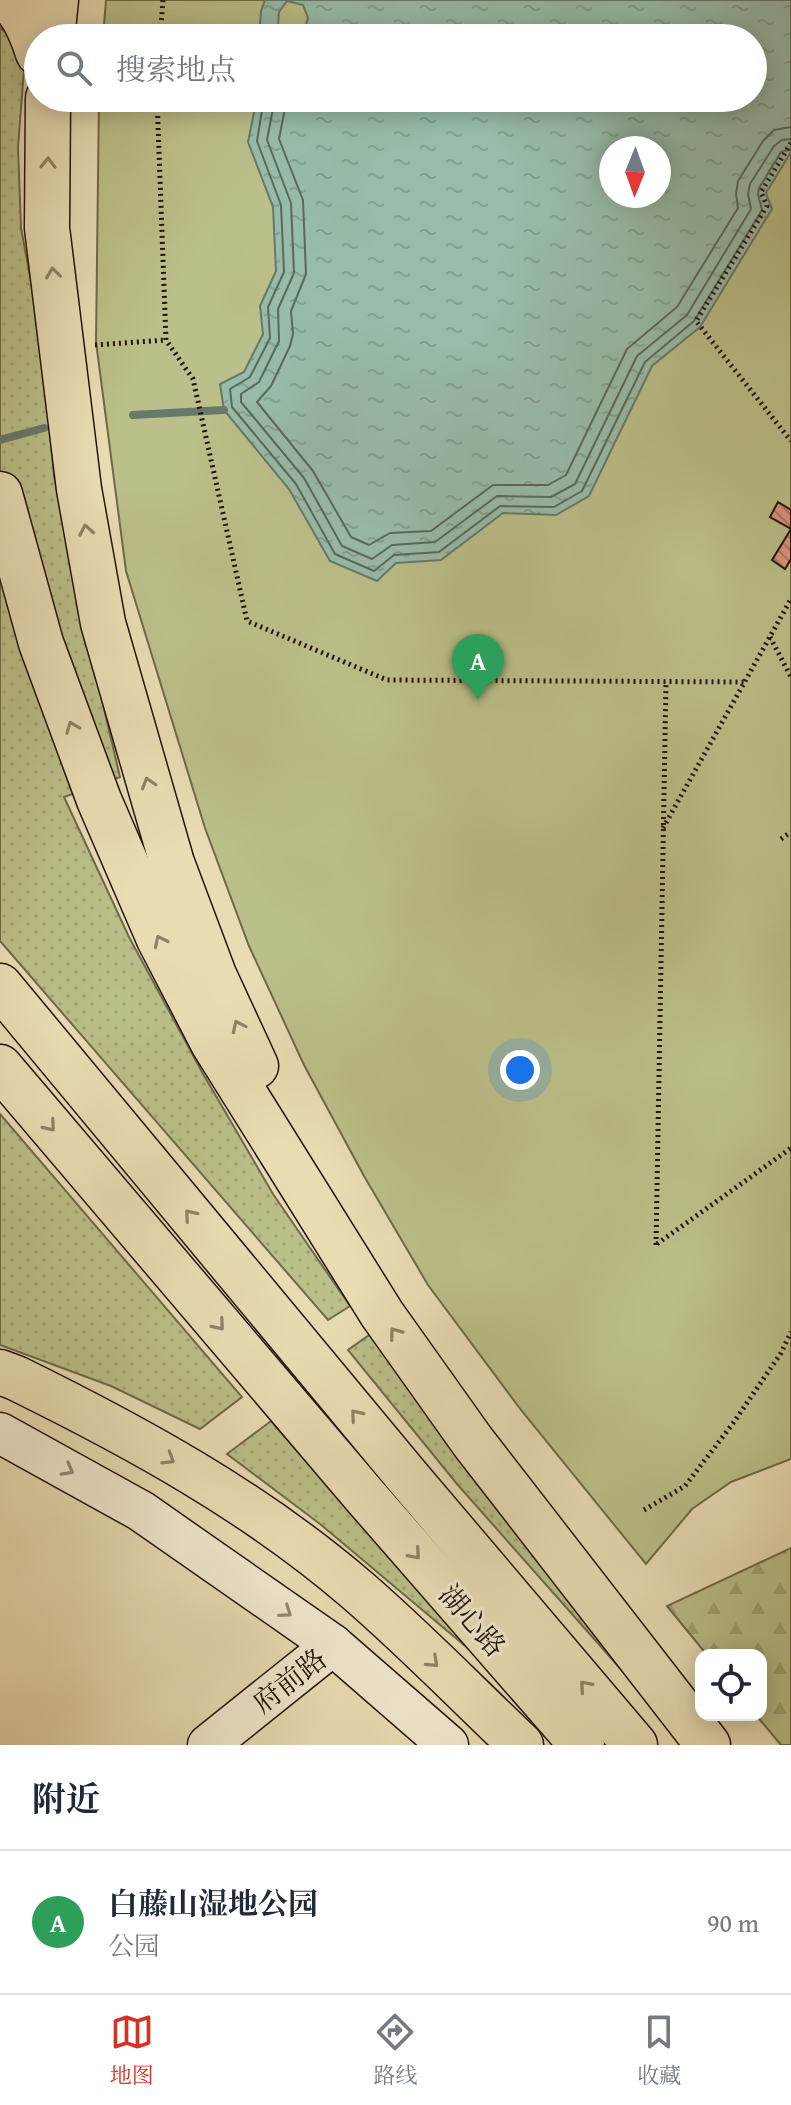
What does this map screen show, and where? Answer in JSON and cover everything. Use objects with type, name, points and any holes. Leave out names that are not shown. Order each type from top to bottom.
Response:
[{"type":"main road","points":[[8,0],[15,5],[26,24]]},
{"type":"main road","points":[[53,24],[56,0]]},
{"type":"main road","points":[[48,112],[47,228],[79,489],[103,623],[172,863],[214,975],[341,1250]]},
{"type":"main road","points":[[0,494],[41,643],[99,800],[159,939],[213,1043],[382,1314],[473,1442],[708,1745]]},
{"type":"main road","points":[[0,986],[635,1745]]},
{"type":"main road","name":"湖心路","points":[[0,1067],[364,1495],[582,1745]]},
{"type":"main road","points":[[5,1373],[122,1430],[252,1510],[356,1589],[521,1745]]},
{"type":"street","points":[[0,1433],[141,1511],[333,1645],[448,1745]]},
{"type":"street","name":"府前路","points":[[208,1745],[333,1645]]},
{"type":"path","points":[[161,24],[163,0]]},
{"type":"path","points":[[158,112],[166,340],[193,379],[247,621],[387,680],[744,682]]},
{"type":"path","points":[[791,143],[761,192],[767,206],[696,321],[791,441]]},
{"type":"path","points":[[63,348],[166,340]]},
{"type":"path","points":[[662,829],[791,599]]},
{"type":"path","points":[[770,636],[791,677]]},
{"type":"path","points":[[666,682],[656,1245],[791,1148]]},
{"type":"path","points":[[781,839],[791,832]]},
{"type":"path","points":[[644,1510],[685,1486],[734,1422],[781,1353],[791,1332]]},
{"type":"green space","points":[[106,0],[791,0],[791,1459],[731,1482],[692,1509],[646,1564],[521,1410],[428,1285],[304,1065],[249,946],[205,828],[126,571],[96,342],[99,112],[767,112],[767,24],[104,24]]},
{"type":"green space","points":[[0,27],[13,41],[24,70],[18,147],[21,228],[42,342],[54,476],[120,777],[64,797],[129,937],[202,1072],[273,1194],[350,1306],[328,1320],[0,941]]},
{"type":"green space","points":[[0,1114],[242,1397],[200,1429],[111,1386],[0,1345]]},
{"type":"green space","points":[[372,1333],[447,1444],[626,1675],[457,1484],[348,1350]]},
{"type":"green space","points":[[271,1421],[489,1666],[320,1524],[227,1454]]},
{"type":"green space","points":[[791,1548],[791,1745],[781,1745],[761,1721],[767,1721],[767,1649],[702,1649],[667,1606]]},
{"type":"water","points":[[265,0],[791,0],[791,152],[766,193],[772,209],[700,327],[652,366],[589,496],[556,515],[503,513],[441,560],[396,563],[377,581],[330,561],[289,489],[224,410],[220,384],[244,372],[263,334],[260,306],[276,271],[273,207],[248,142],[254,112],[767,112],[767,24],[306,24],[308,18],[303,5],[287,1],[279,12],[278,24],[260,24]]},
{"type":"building","points":[[778,502],[791,510],[791,529],[770,517]]},
{"type":"building","points":[[791,529],[791,559],[785,569],[772,560]]},
{"type":"waterway","points":[[133,415],[224,410]]},
{"type":"waterway","points":[[0,440],[44,428]]},
{"type":"place","name":"白藤山湿地公园","points":[[478,700]]}]
